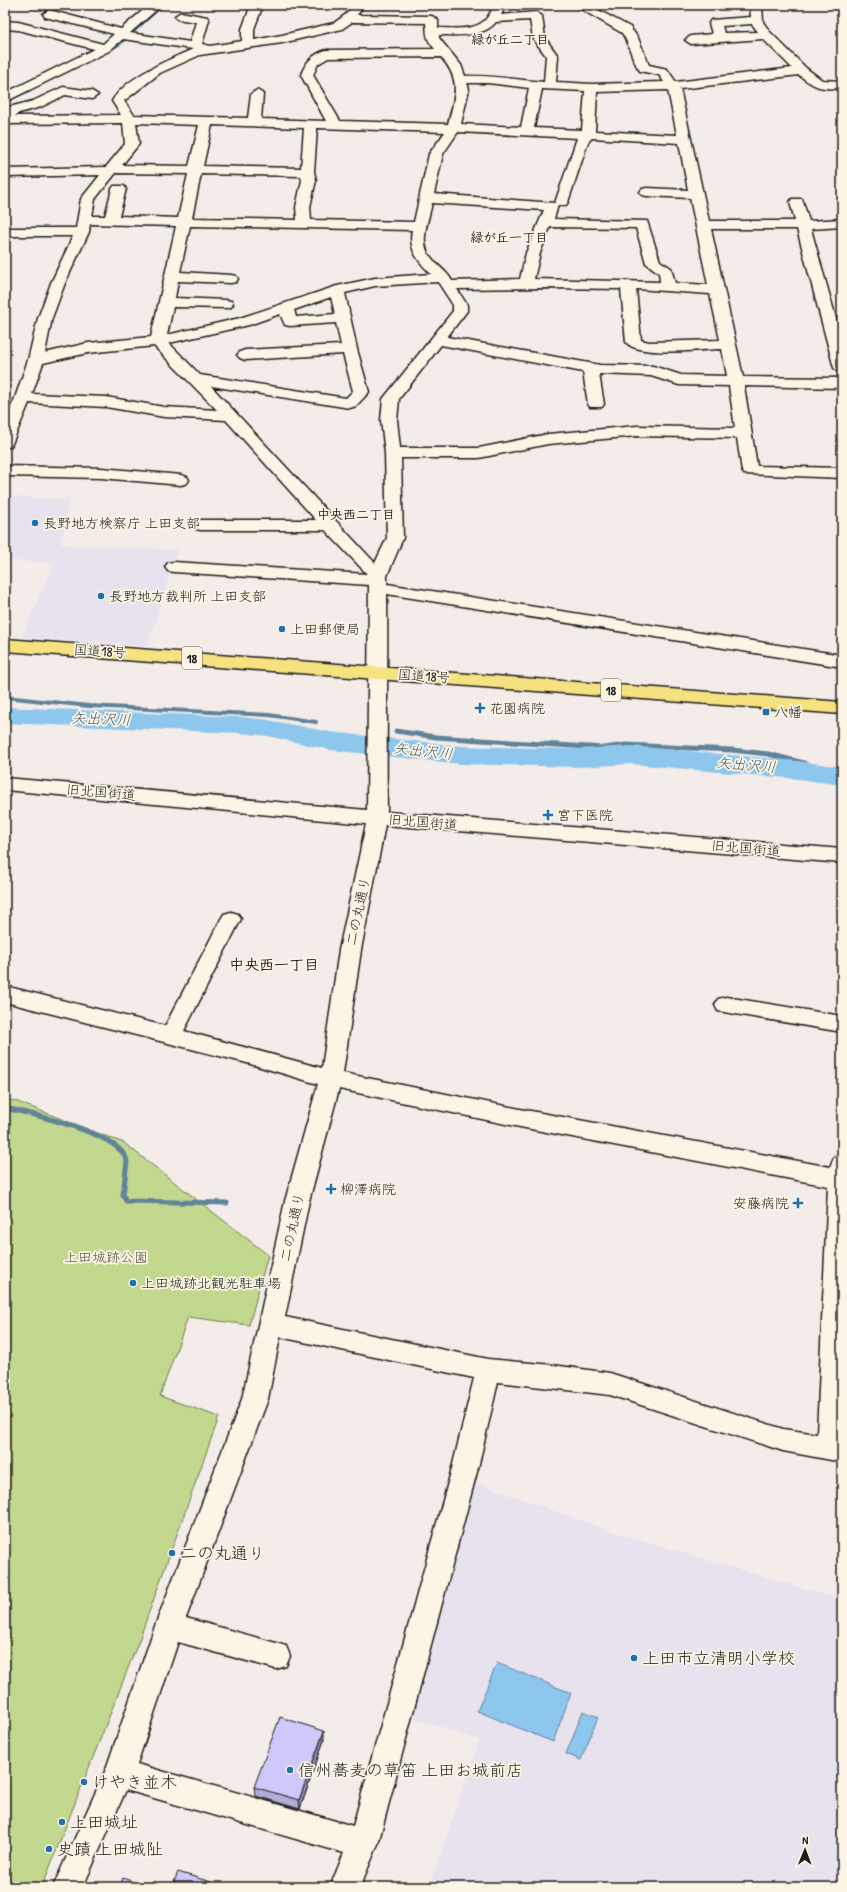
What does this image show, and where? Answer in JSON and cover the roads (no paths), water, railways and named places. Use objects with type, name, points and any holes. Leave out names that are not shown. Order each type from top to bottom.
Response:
[{"type":"highway","name":"国道18号","points":[[5,644],[842,708]]},
{"type":"street","points":[[5,98],[104,51],[126,35],[156,5]]},
{"type":"street","points":[[192,5],[181,16],[203,20],[201,48]]},
{"type":"street","points":[[248,43],[248,29],[257,5]]},
{"type":"street","points":[[27,28],[52,10],[126,35],[201,48],[282,39],[338,26],[349,18],[356,8],[356,5]]},
{"type":"street","points":[[432,31],[479,30],[493,19],[500,5]]},
{"type":"street","points":[[580,5],[626,30],[632,38],[638,57],[644,68],[663,72],[673,86],[736,382],[750,471],[842,472]]},
{"type":"street","points":[[756,5],[757,20],[766,35],[802,71],[819,84],[842,85]]},
{"type":"street","points":[[493,19],[536,16],[538,37],[552,55],[548,81],[552,87]]},
{"type":"street","points":[[349,18],[432,20],[433,39],[455,65],[463,89],[454,128],[436,154],[425,198],[417,242],[423,258],[445,281],[460,305],[460,311],[391,399],[389,420],[393,453],[395,538],[378,582]]},
{"type":"street","points":[[719,37],[715,23],[757,20]]},
{"type":"street","points":[[5,25],[27,28],[104,51]]},
{"type":"street","points":[[326,54],[338,26]]},
{"type":"street","points":[[690,40],[766,35]]},
{"type":"street","points":[[5,441],[10,426],[24,398],[36,360],[45,318],[58,283],[83,226],[88,199],[132,144],[129,120],[118,101],[121,96],[156,70],[201,48]]},
{"type":"street","points":[[336,125],[328,114],[307,75],[309,67],[315,60],[326,54],[445,53]]},
{"type":"street","points":[[460,80],[488,79],[552,87],[591,88],[673,86],[802,71]]},
{"type":"street","points":[[527,131],[536,86]]},
{"type":"street","points":[[561,202],[582,140],[588,135],[591,88]]},
{"type":"street","points":[[5,119],[14,110],[37,104],[63,90],[92,95]]},
{"type":"street","points":[[254,123],[257,94]]},
{"type":"street","points":[[5,119],[206,121],[454,128],[685,139]]},
{"type":"street","points":[[158,341],[206,121]]},
{"type":"street","points":[[304,224],[303,206],[309,180],[307,172],[311,124]]},
{"type":"street","points":[[5,174],[110,170],[307,172]]},
{"type":"street","points":[[111,221],[119,189]]},
{"type":"street","points":[[647,192],[697,194]]},
{"type":"street","points":[[425,198],[552,206],[533,253],[526,283]]},
{"type":"street","points":[[797,202],[842,368]]},
{"type":"street","points":[[5,232],[83,226],[111,221],[420,226]]},
{"type":"street","points":[[544,223],[642,224],[653,263],[666,272],[668,286]]},
{"type":"street","points":[[703,225],[804,225],[842,223]]},
{"type":"street","points":[[172,276],[231,278]]},
{"type":"street","points":[[36,360],[88,348],[158,341],[244,322],[337,290],[375,282],[445,281],[628,285],[668,286],[716,290]]},
{"type":"street","points":[[628,285],[634,342],[647,347],[727,344]]},
{"type":"street","points":[[337,290],[349,349],[361,392]]},
{"type":"street","points":[[166,302],[226,304]]},
{"type":"street","points":[[286,308],[290,322],[343,318]]},
{"type":"street","points":[[438,340],[590,369],[653,371],[679,380],[842,383]]},
{"type":"street","points":[[158,341],[197,379],[309,502],[378,582]]},
{"type":"street","points":[[245,355],[349,349]]},
{"type":"street","points":[[590,369],[596,404]]},
{"type":"street","points":[[197,379],[350,403],[361,392]]},
{"type":"street","points":[[361,392],[391,399]]},
{"type":"street","points":[[24,398],[106,402],[164,412],[230,416]]},
{"type":"street","points":[[393,453],[478,453],[548,439],[637,431],[744,433]]},
{"type":"street","points":[[5,471],[101,473],[181,480]]},
{"type":"street","points":[[201,525],[328,525]]},
{"type":"street","points":[[174,567],[378,582],[842,661]]},
{"type":"street","name":"二の丸通り","points":[[68,1887],[119,1773],[170,1626],[254,1399],[297,1201],[331,1079],[350,950],[377,818],[379,672],[378,582]]},
{"type":"street","name":"旧北国街道","points":[[5,784],[377,818],[842,856]]},
{"type":"street","points":[[171,1036],[231,919]]},
{"type":"street","points":[[5,994],[171,1036],[331,1079],[520,1118],[841,1174],[836,1449],[783,1440],[610,1384],[553,1376],[488,1370],[271,1325]]},
{"type":"street","points":[[726,1005],[842,1024]]},
{"type":"street","points":[[345,1887],[363,1844],[465,1468],[488,1370]]},
{"type":"street","points":[[170,1626],[276,1656]]},
{"type":"street","points":[[119,1773],[363,1844]]},
{"type":"water","points":[[497,1663],[571,1693],[553,1742],[477,1711]]},
{"type":"water","points":[[583,1711],[598,1717],[581,1760],[566,1754]]},
{"type":"waterway","points":[[105,52],[120,44],[163,5]]},
{"type":"waterway","points":[[5,102],[30,90]]},
{"type":"waterway","points":[[5,697],[89,706],[269,715],[316,722]]},
{"type":"waterway","name":"矢出沢川","points":[[5,715],[240,725],[268,728],[330,741],[461,755],[577,758],[632,755],[798,770],[842,776]]},
{"type":"waterway","points":[[396,731],[436,737],[604,748],[626,745],[732,750],[768,754],[804,763],[813,772]]},
{"type":"waterway","points":[[5,1108],[74,1126],[109,1142],[121,1151],[127,1161],[123,1195],[126,1201],[227,1203]]},
{"type":"place","name":"長野地方検察庁 上田支部","points":[[35,523]]},
{"type":"place","name":"長野地方裁判所 上田支部","points":[[101,596]]},
{"type":"place","name":"上田郵便局","points":[[282,629]]},
{"type":"place","name":"花園病院","points":[[480,708]]},
{"type":"place","name":"八幡","points":[[766,712]]},
{"type":"place","name":"宮下医院","points":[[548,815]]},
{"type":"place","name":"柳澤病院","points":[[331,1189]]},
{"type":"place","name":"安藤病院","points":[[798,1203]]},
{"type":"place","name":"上田城跡北観光駐車場","points":[[133,1283]]},
{"type":"place","name":"二の丸通り","points":[[172,1553]]},
{"type":"place","name":"上田市立清明小学校","points":[[634,1658]]},
{"type":"place","name":"信州蕎麦の草笛 上田お城前店","points":[[290,1770]]},
{"type":"place","name":"けやき並木","points":[[84,1782]]},
{"type":"place","name":"上田城址","points":[[62,1822]]},
{"type":"place","name":"史蹟 上田城阯","points":[[49,1849]]},
{"type":"district","name":"緑が丘二丁目","points":[[510,39]]},
{"type":"district","name":"緑が丘一丁目","points":[[509,237]]},
{"type":"district","name":"中央西二丁目","points":[[356,514]]},
{"type":"district","name":"中央西一丁目","points":[[274,965]]},
{"type":"park label","name":"上田城跡公園","points":[[106,1257]]}]
